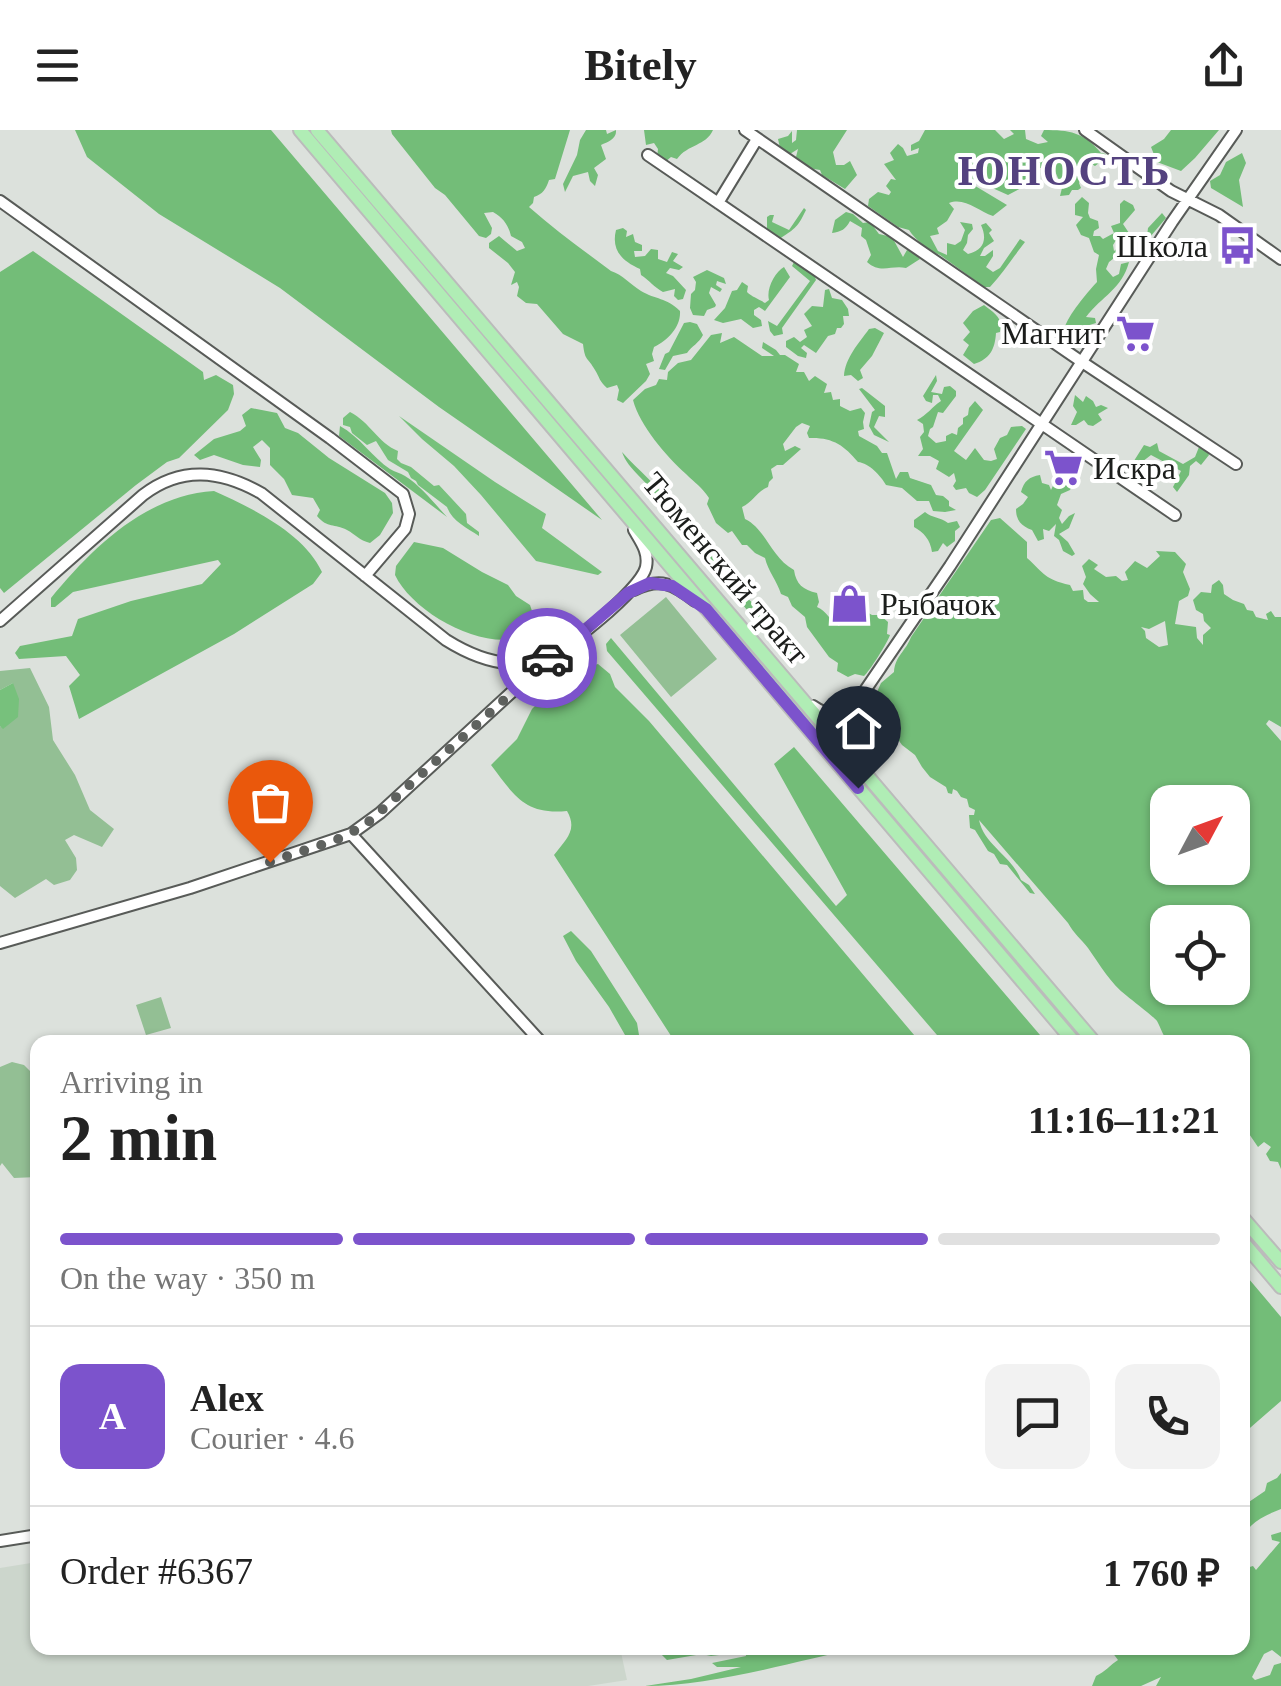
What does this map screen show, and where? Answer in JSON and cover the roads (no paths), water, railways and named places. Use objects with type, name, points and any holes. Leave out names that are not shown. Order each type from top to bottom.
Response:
[{"type":"main road","name":"Тюменский тракт","points":[[300,130],[1068,1035]]},
{"type":"main road","name":"Тюменский тракт","points":[[317,130],[1088,1035]]},
{"type":"main road","points":[[1250,1226],[1281,1262]]},
{"type":"main road","points":[[1250,1250],[1281,1287]]},
{"type":"street","points":[[745,130],[1236,464]]},
{"type":"street","points":[[1085,130],[1281,259]]},
{"type":"street","points":[[886,799],[852,748],[849,733],[853,708],[1236,130]]},
{"type":"street","points":[[718,203],[757,139]]},
{"type":"street","points":[[648,154],[1175,516]]},
{"type":"street","points":[[0,200],[403,494],[410,514],[405,529],[365,576]]},
{"type":"street","points":[[0,621],[143,495],[186,474],[209,475],[250,487],[270,500],[458,648],[501,662],[533,662],[564,648],[628,593],[643,575],[647,556],[624,512]]},
{"type":"street","points":[[628,593],[650,583],[665,584],[706,609]]},
{"type":"street","points":[[0,942],[190,888],[352,834],[514,691],[533,662]]},
{"type":"street","points":[[794,690],[824,714],[838,715],[853,708]]},
{"type":"street","points":[[352,834],[536,1035]]},
{"type":"street","points":[[0,1541],[30,1535]]},
{"type":"place","name":"Школа","points":[[1238,246]]},
{"type":"place","name":"Магнит","points":[[1135,333]]},
{"type":"place","name":"Искра","points":[[1063,468]]},
{"type":"place","name":"Рыбачок","points":[[850,604]]},
{"type":"district","name":"ЮНОСТЬ","points":[[1065,170]]}]
